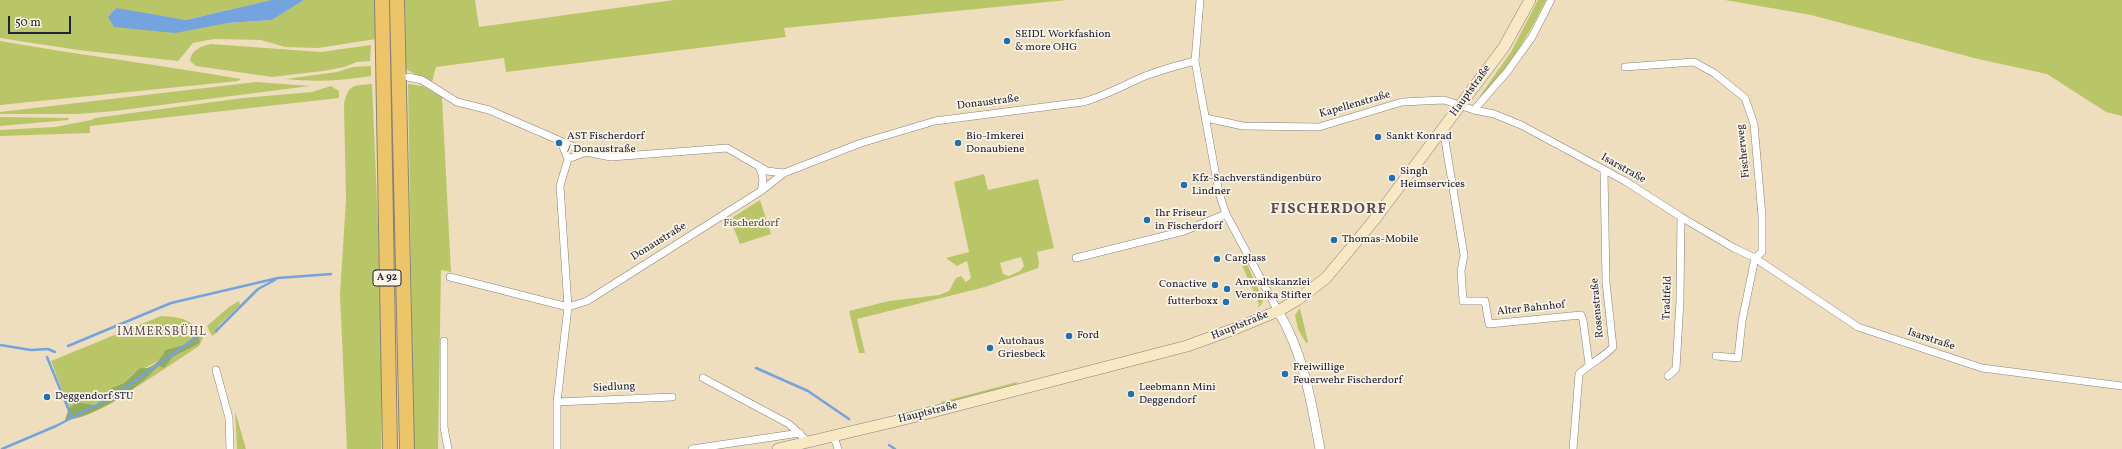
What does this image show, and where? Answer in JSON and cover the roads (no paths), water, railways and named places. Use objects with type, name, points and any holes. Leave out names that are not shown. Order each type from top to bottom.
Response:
[{"type":"highway","name":"A 92","points":[[382,0],[390,449]]},
{"type":"highway","name":"A 92","points":[[397,0],[407,449]]},
{"type":"main road","name":"Hauptstraße","points":[[778,449],[834,437],[1187,346],[1221,335],[1278,311],[1297,300],[1328,276],[1361,237],[1504,47],[1520,21],[1530,0]]},
{"type":"street","points":[[1200,0],[1195,61],[1219,193],[1226,214],[1296,348],[1304,372],[1320,449]]},
{"type":"street","points":[[1474,110],[1506,72],[1532,37],[1551,0]]},
{"type":"street","name":"Donaustraße","points":[[568,307],[587,300],[761,191],[784,174],[861,143],[934,121],[1083,102],[1099,98],[1145,76],[1173,66],[1195,61]]},
{"type":"street","name":"Fischerweg","points":[[1625,67],[1694,62],[1714,73],[1745,98],[1754,124],[1762,216],[1762,252],[1755,258]]},
{"type":"street","points":[[408,77],[422,80],[458,102],[489,110],[586,152],[611,157],[727,148],[767,170],[784,174]]},
{"type":"street","name":"Kapellenstraße","points":[[1206,118],[1243,126],[1319,127],[1402,102],[1444,100],[1461,105]]},
{"type":"street","name":"Isarstraße","points":[[1461,105],[1474,110],[1494,114],[1521,125],[1625,181],[1681,217],[1734,248],[1755,258],[1858,328],[1982,368],[2122,386]]},
{"type":"street","name":"Alter Bahnhof","points":[[1444,128],[1464,255],[1461,271],[1464,301],[1485,301],[1489,324],[1580,315],[1583,320],[1589,364]]},
{"type":"street","points":[[557,449],[557,402],[568,307],[560,186],[568,159],[561,142]]},
{"type":"street","points":[[568,159],[586,152]]},
{"type":"street","points":[[759,165],[763,174],[761,191]]},
{"type":"street","name":"Rosenstraße","points":[[1573,449],[1579,374],[1589,364],[1605,356],[1613,347],[1606,282],[1604,171]]},
{"type":"street","points":[[1076,258],[1184,231],[1226,214]]},
{"type":"street","name":"Tradtfeld","points":[[1668,376],[1676,369],[1680,300],[1681,217]]},
{"type":"street","points":[[1716,356],[1738,358],[1742,321],[1755,258]]},
{"type":"street","points":[[450,277],[568,307]]},
{"type":"street","points":[[444,341],[444,427],[448,449]]},
{"type":"street","points":[[216,370],[229,418],[230,449]]},
{"type":"street","points":[[703,378],[788,424],[800,433],[808,443]]},
{"type":"street","name":"Siedlung","points":[[557,402],[672,397]]},
{"type":"street","points":[[692,449],[800,433]]},
{"type":"street","points":[[834,437],[838,449]]},
{"type":"water","points":[[271,0],[304,0],[272,20],[228,23],[175,33],[114,27],[108,17],[116,8],[186,20]]},
{"type":"waterway","points":[[68,346],[171,303],[278,278],[331,274]]},
{"type":"waterway","points":[[216,331],[258,289],[275,280]]},
{"type":"waterway","points":[[2,449],[56,426],[112,397],[198,336]]},
{"type":"waterway","points":[[0,345],[31,350],[48,349],[55,352]]},
{"type":"waterway","points":[[47,357],[72,418]]},
{"type":"waterway","points":[[756,368],[808,391],[849,419]]},
{"type":"waterway","points":[[889,445],[895,449]]},
{"type":"place","name":"SEIDL Workfashion & more OHG","points":[[1007,41]]},
{"type":"place","name":"Sankt Konrad","points":[[1378,137]]},
{"type":"place","name":"AST Fischerdorf / Donaustraße","points":[[559,143]]},
{"type":"place","name":"Bio-Imkerei Donaubiene","points":[[958,143]]},
{"type":"place","name":"Singh Heimservices","points":[[1392,178]]},
{"type":"place","name":"Kfz-Sachverständigenbüro Lindner","points":[[1184,185]]},
{"type":"place","name":"Ihr Friseur in Fischerdorf","points":[[1147,220]]},
{"type":"place","name":"Thomas-Mobile","points":[[1334,240]]},
{"type":"place","name":"Carglass","points":[[1217,259]]},
{"type":"place","name":"Conactive","points":[[1215,285]]},
{"type":"place","name":"Anwaltskanzlei Veronika Stifter","points":[[1227,289]]},
{"type":"place","name":"futterboxx","points":[[1226,302]]},
{"type":"place","name":"Ford","points":[[1069,336]]},
{"type":"place","name":"Autohaus Griesbeck","points":[[990,348]]},
{"type":"place","name":"Freiwillige Feuerwehr Fischerdorf","points":[[1285,374]]},
{"type":"place","name":"Leebmann Mini Deggendorf","points":[[1131,394]]},
{"type":"place","name":"Deggendorf STU","points":[[47,397]]},
{"type":"district","name":"FISCHERDORF","points":[[1329,210]]},
{"type":"district","name":"IMMERSBÜHL","points":[[162,333]]},
{"type":"park label","name":"Fischerdorf","points":[[751,224]]}]
